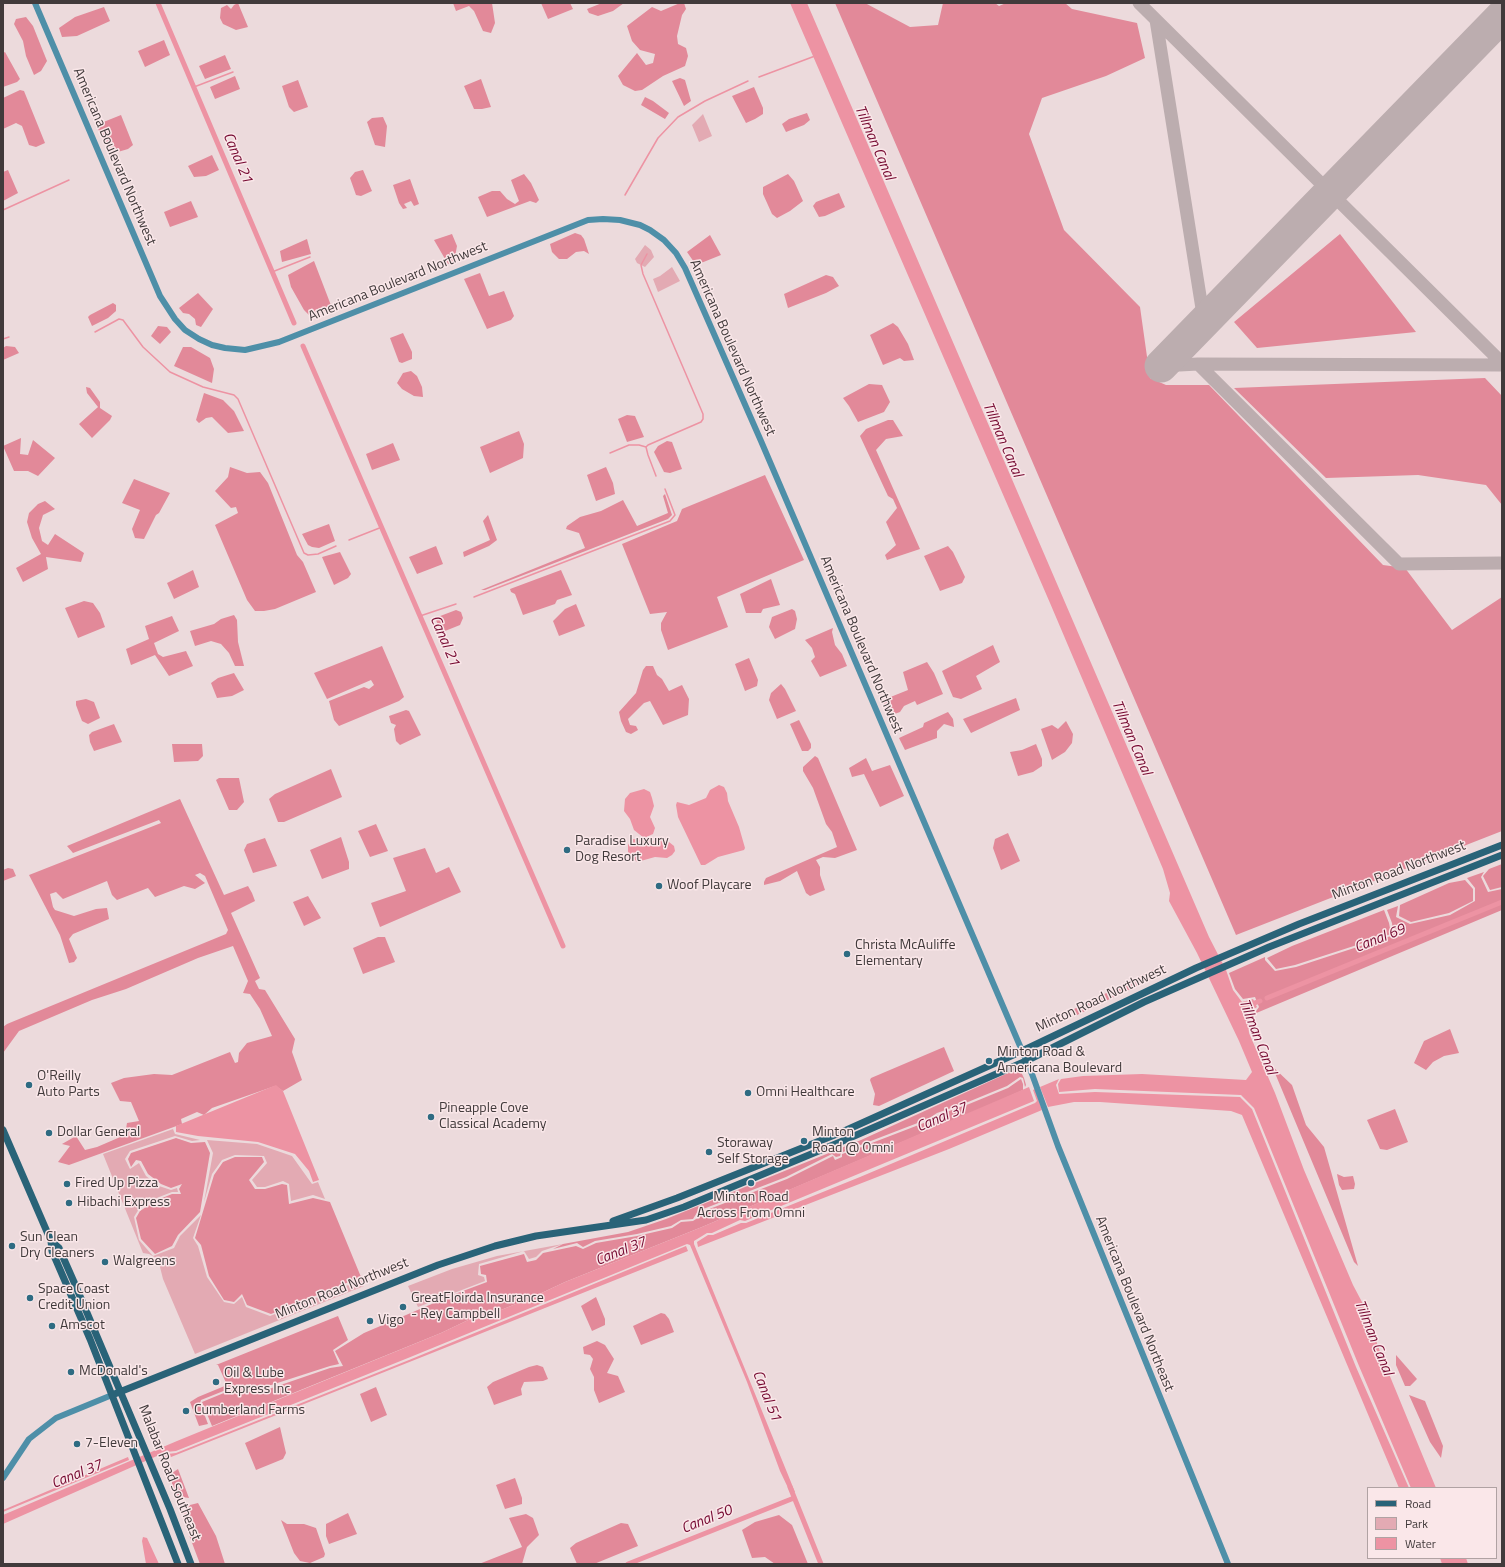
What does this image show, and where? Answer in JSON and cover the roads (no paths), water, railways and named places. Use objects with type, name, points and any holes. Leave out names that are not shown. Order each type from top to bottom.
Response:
[{"type":"main road","name":"Minton Road Northwest","points":[[578,1230],[627,1217],[842,1132],[1022,1051],[1230,953],[1299,924],[1502,845]]},
{"type":"main road","name":"Minton Road Northwest","points":[[112,1395],[438,1265],[495,1246],[536,1236],[646,1220],[684,1207],[845,1140],[1026,1061],[1144,1002],[1234,962],[1318,926],[1502,855]]},
{"type":"main road","points":[[3,1130],[51,1241]]},
{"type":"main road","name":"Malabar Road Southeast","points":[[51,1241],[59,1248],[154,1469],[192,1564]]},
{"type":"main road","name":"Malabar Road Southeast","points":[[51,1241],[52,1252],[90,1338],[178,1564]]},
{"type":"street","name":"Americana Boulevard Northwest","points":[[35,3],[160,296],[175,319],[185,330],[212,345],[245,350],[279,342],[588,220],[620,220],[650,230],[664,240],[676,253],[685,268],[758,434],[1022,1051]]},
{"type":"street","name":"Americana Boulevard Northeast","points":[[1022,1051],[1046,1110],[1082,1207],[1228,1564]]},
{"type":"street","points":[[3,1478],[29,1439],[56,1418],[112,1395]]},
{"type":"water","name":"Tillman Canal","points":[[790,3],[807,3],[1209,937],[1226,970],[1233,990],[1242,1002],[1253,999],[1257,1007],[1254,1009],[1248,1021],[1249,1033],[1275,1093],[1304,1170],[1353,1285],[1362,1302],[1382,1357],[1436,1487],[1411,1487],[1359,1366],[1254,1108],[1241,1095],[1095,1089],[1059,1092],[1058,1084],[1061,1079],[1083,1076],[1142,1074],[1246,1080],[1252,1072],[1239,1041],[1197,953],[1169,901],[1170,893],[1163,869],[1050,603]]},
{"type":"water","points":[[719,785],[724,787],[727,793],[728,801],[739,827],[745,848],[744,850],[718,857],[705,865],[701,865],[678,817],[676,805],[677,802],[689,805],[706,798],[710,790]]},
{"type":"water","points":[[644,789],[650,792],[652,798],[654,806],[650,817],[655,828],[653,834],[644,838],[634,830],[630,819],[624,811],[625,799],[630,793]]},
{"type":"water","points":[[632,839],[653,841],[661,839],[674,846],[675,851],[667,858],[655,857],[637,862],[628,852],[628,845]]},
{"type":"water","points":[[1059,1079],[1056,1085],[1059,1094],[1095,1092],[1240,1097],[1252,1109],[1356,1367],[1409,1487],[1399,1487],[1242,1115],[1231,1111],[1100,1102],[1074,1102],[1048,1107],[1040,1087]]},
{"type":"water","points":[[276,1085],[283,1091],[319,1180],[313,1182],[309,1171],[295,1154],[258,1142],[198,1136],[176,1132],[176,1126]]},
{"type":"water","points":[[1029,1087],[1034,1101],[745,1221],[740,1220],[712,1233],[707,1233],[694,1241],[795,1492],[790,1492],[780,1471],[747,1382],[690,1245],[687,1244],[176,1451],[166,1452],[3,1524],[3,1515],[177,1441],[441,1333],[485,1312],[496,1312],[565,1282],[702,1227]]},
{"type":"water","points":[[1035,1089],[1042,1110],[949,1149],[698,1247],[697,1242],[708,1235],[713,1235],[741,1223],[746,1223],[860,1177],[1035,1103],[1037,1101],[1033,1090]]},
{"type":"water","points":[[686,1246],[688,1251],[161,1461],[160,1459],[167,1454],[176,1453],[409,1360]]},
{"type":"water","points":[[128,1457],[129,1460],[3,1512],[3,1510]]},
{"type":"water","points":[[143,1537],[147,1538],[159,1564],[146,1564],[142,1541]]},
{"type":"water","points":[[1440,1559],[1466,1559],[1468,1564],[1442,1564]]},
{"type":"waterway","name":"Canal 21","points":[[158,3],[294,323]]},
{"type":"waterway","points":[[759,77],[815,56]]},
{"type":"waterway","points":[[194,87],[233,72]]},
{"type":"waterway","points":[[625,195],[658,138],[678,117],[705,101],[748,81]]},
{"type":"waterway","points":[[3,210],[69,180]]},
{"type":"waterway","points":[[647,254],[641,265],[643,274],[703,414],[703,419],[701,422],[646,447],[656,476]]},
{"type":"waterway","points":[[272,272],[310,257]]},
{"type":"waterway","points":[[95,332],[119,319],[123,320],[143,347],[170,372],[203,387],[234,395],[238,399],[304,553],[308,555],[318,554],[336,546]]},
{"type":"waterway","points":[[3,339],[9,337]]},
{"type":"waterway","name":"Canal 21","points":[[303,346],[563,946]]},
{"type":"waterway","points":[[610,453],[629,445],[646,447]]},
{"type":"waterway","points":[[474,597],[670,521],[675,515],[665,489]]},
{"type":"waterway","points":[[349,540],[382,527]]},
{"type":"waterway","points":[[420,616],[456,604]]},
{"type":"waterway","name":"Canal 69","points":[[1267,998],[1502,902]]},
{"type":"waterway","name":"Canal 69","points":[[1249,1005],[1260,1001]]},
{"type":"waterway","name":"Canal 51","points":[[790,1487],[821,1564]]},
{"type":"waterway","name":"Canal 50","points":[[628,1564],[794,1498]]},
{"type":"place","name":"Paradise Luxury Dog Resort","points":[[567,850]]},
{"type":"place","name":"Woof Playcare","points":[[659,886]]},
{"type":"place","name":"Christa McAuliffe Elementary","points":[[847,954]]},
{"type":"place","name":"Minton Road & Americana Boulevard","points":[[989,1061]]},
{"type":"place","name":"O'Reilly Auto Parts","points":[[29,1085]]},
{"type":"place","name":"Omni Healthcare","points":[[748,1093]]},
{"type":"place","name":"Pineapple Cove Classical Academy","points":[[431,1117]]},
{"type":"place","name":"Dollar General","points":[[49,1133]]},
{"type":"place","name":"Minton Road @ Omni","points":[[804,1141]]},
{"type":"place","name":"Storaway Self Storage","points":[[709,1152]]},
{"type":"place","name":"Minton Road Across From Omni","points":[[751,1183]]},
{"type":"place","name":"Fired Up Pizza","points":[[67,1184]]},
{"type":"place","name":"Hibachi Express","points":[[69,1203]]},
{"type":"place","name":"Sun Clean Dry Cleaners","points":[[12,1246]]},
{"type":"place","name":"Walgreens","points":[[105,1262]]},
{"type":"place","name":"Space Coast Credit Union","points":[[30,1298]]},
{"type":"place","name":"GreatFloirda Insurance - Rey Campbell","points":[[403,1307]]},
{"type":"place","name":"Vigo","points":[[370,1321]]},
{"type":"place","name":"Amscot","points":[[52,1326]]},
{"type":"place","name":"McDonald's","points":[[71,1372]]},
{"type":"place","name":"Oil & Lube Express Inc","points":[[216,1382]]},
{"type":"place","name":"Cumberland Farms","points":[[186,1411]]},
{"type":"place","name":"7-Eleven","points":[[77,1444]]},
{"type":"water label","name":"Canal 37","points":[[942,1118]]},
{"type":"water label","name":"Canal 37","points":[[621,1252]]},
{"type":"water label","name":"Canal 37","points":[[77,1475]]}]
